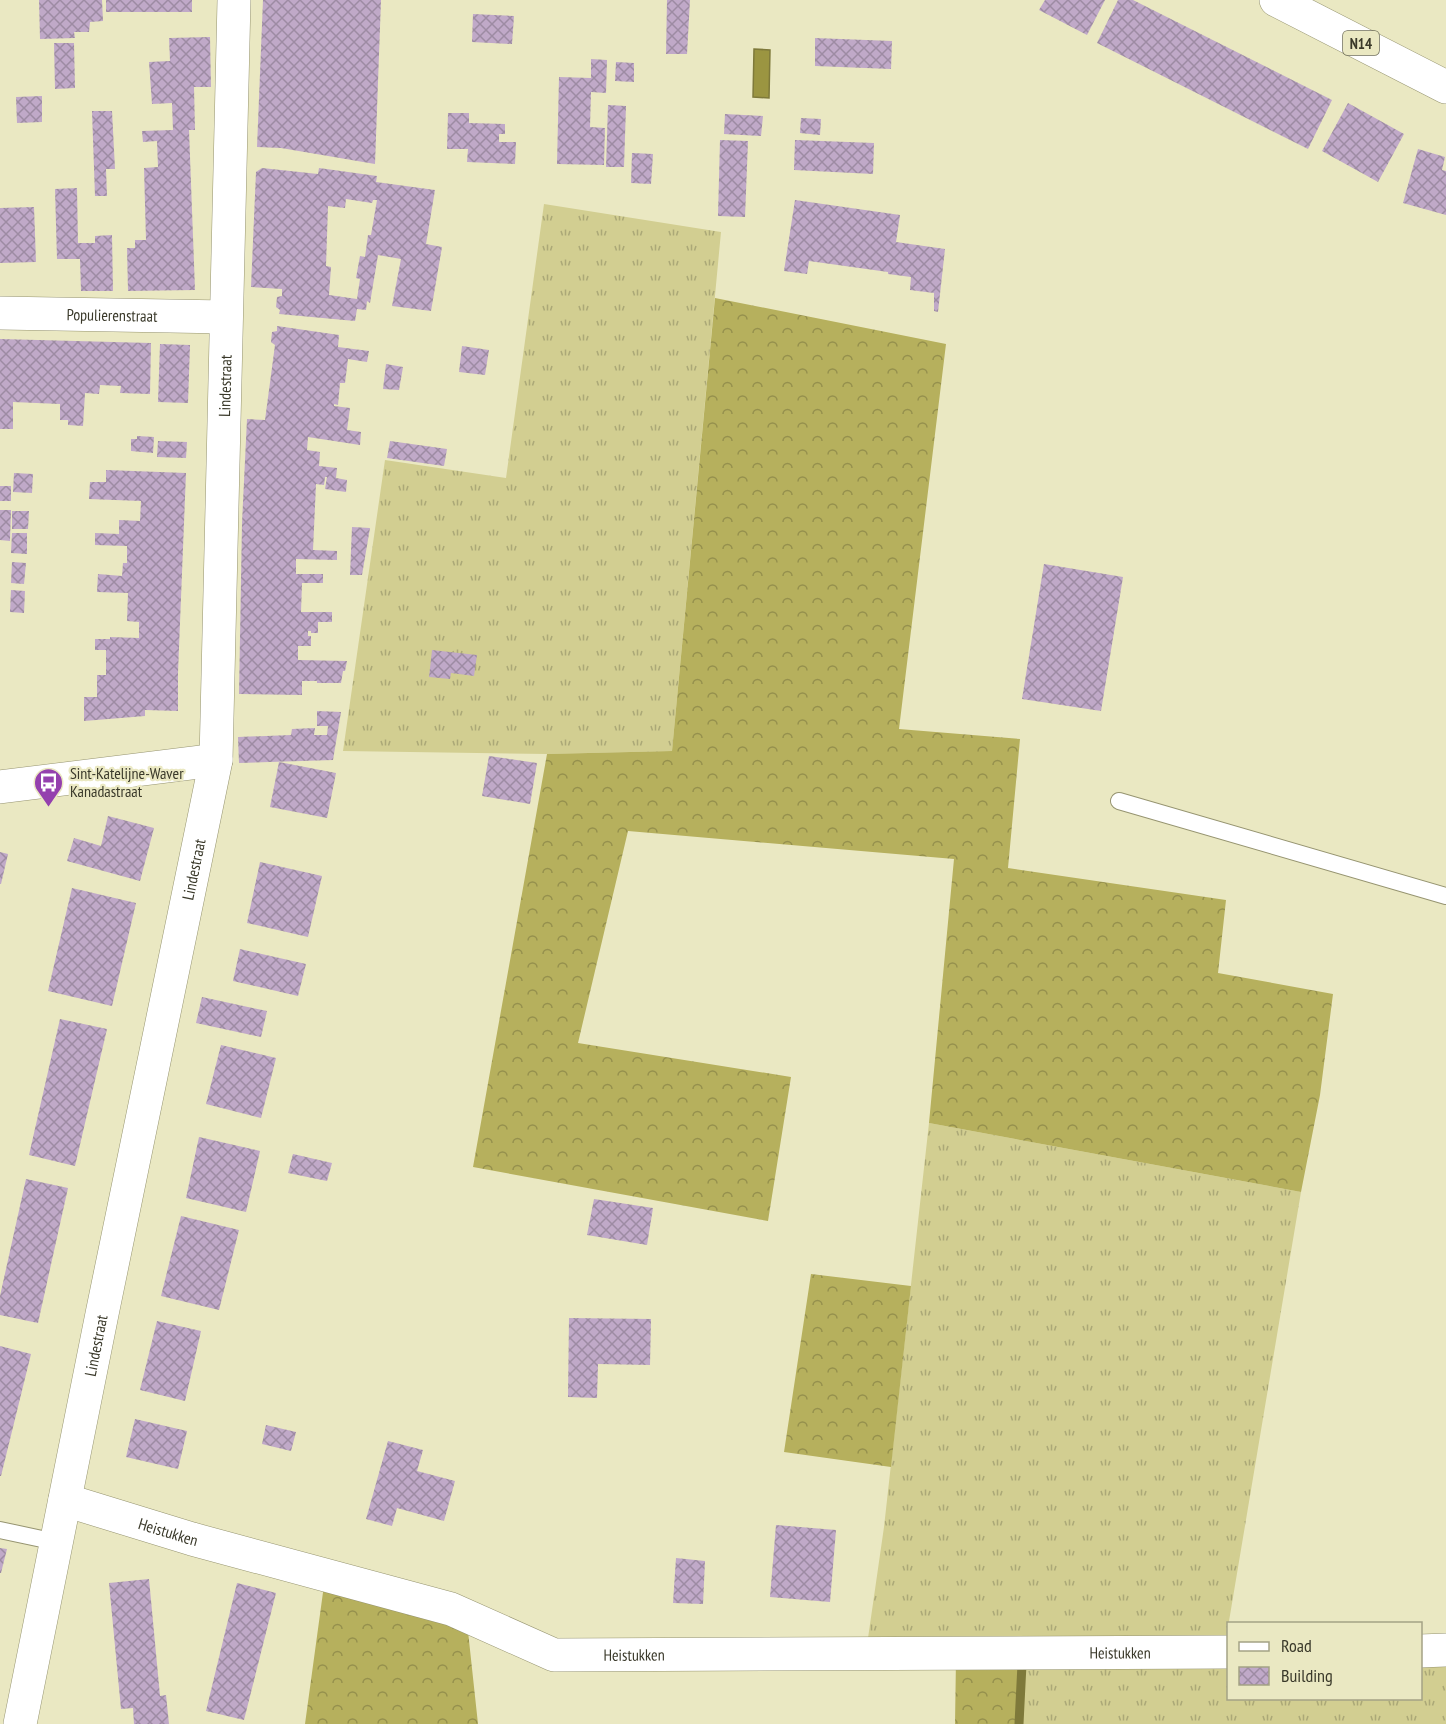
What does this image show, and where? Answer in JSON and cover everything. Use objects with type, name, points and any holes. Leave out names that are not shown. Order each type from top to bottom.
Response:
[{"type":"street","name":"Lindestraat","points":[[20,1724],[216,760],[234,0]]},
{"type":"street","name":"N14","points":[[1276,0],[1446,87]]},
{"type":"street","name":"Populierenstraat","points":[[0,313],[226,317]]},
{"type":"street","points":[[0,787],[216,760]]},
{"type":"street","name":"Heistukken","points":[[65,1500],[192,1539],[451,1609],[554,1655],[1227,1652]]},
{"type":"street","points":[[1422,1650],[1446,1650]]},
{"type":"lane","points":[[1119,801],[1446,896]]},
{"type":"lane","points":[[0,1530],[56,1542]]},
{"type":"green space","points":[[544,204],[721,232],[672,751],[547,754],[343,751],[385,460],[506,478]]},
{"type":"green space","points":[[715,298],[946,344],[899,729],[1020,739],[1008,868],[1226,900],[1218,973],[1333,994],[1320,1095],[1301,1192],[929,1123],[954,859],[628,831],[578,1043],[791,1077],[768,1221],[473,1167],[547,754],[672,751]]},
{"type":"green space","points":[[929,1123],[1301,1192],[1229,1622],[1227,1622],[1226,1639],[867,1645],[884,1527]]},
{"type":"green space","points":[[811,1274],[911,1286],[891,1467],[784,1452]]},
{"type":"green space","points":[[324,1585],[467,1622],[478,1724],[305,1724]]},
{"type":"green space","points":[[1422,1655],[1446,1655],[1446,1724],[1018,1724],[1020,1656],[1227,1656],[1227,1700],[1422,1700]]},
{"type":"green space","points":[[1020,1656],[1018,1724],[955,1724],[956,1658]]},
{"type":"shaded area","points":[[754,49],[770,50],[769,98],[753,97]]},
{"type":"building","points":[[39,0],[102,0],[103,21],[90,22],[89,32],[74,32],[75,38],[40,39]]},
{"type":"building","points":[[106,0],[192,0],[192,12],[106,12]]},
{"type":"building","points":[[263,0],[381,0],[375,164],[281,148],[257,147]]},
{"type":"building","points":[[667,0],[690,0],[687,54],[666,54]]},
{"type":"building","points":[[1045,0],[1105,0],[1087,35],[1039,10]]},
{"type":"building","points":[[1118,0],[1133,0],[1332,100],[1308,149],[1097,43]]},
{"type":"building","points":[[473,14],[514,16],[512,44],[472,42]]},
{"type":"building","points":[[210,37],[211,87],[194,87],[195,130],[189,130],[195,290],[128,291],[127,248],[135,248],[135,240],[146,240],[144,168],[158,167],[157,141],[143,142],[142,131],[173,130],[172,103],[152,104],[149,62],[170,61],[169,38]]},
{"type":"building","points":[[815,38],[892,41],[891,69],[815,66]]},
{"type":"building","points":[[54,43],[74,43],[75,88],[55,89]]},
{"type":"building","points":[[591,59],[607,60],[606,93],[591,92],[590,127],[605,128],[604,165],[557,164],[559,77],[591,78]]},
{"type":"building","points":[[616,62],[634,63],[634,82],[615,81]]},
{"type":"building","points":[[42,96],[42,122],[17,123],[16,97]]},
{"type":"building","points":[[1348,103],[1404,134],[1378,182],[1322,151]]},
{"type":"building","points":[[608,105],[626,106],[624,167],[606,167]]},
{"type":"building","points":[[92,111],[112,111],[115,169],[106,169],[107,196],[95,196]]},
{"type":"building","points":[[448,113],[469,113],[469,123],[505,124],[505,134],[499,134],[499,142],[516,142],[515,164],[467,162],[468,149],[447,149]]},
{"type":"building","points":[[725,114],[763,116],[761,136],[724,134]]},
{"type":"building","points":[[801,118],[821,119],[820,135],[800,133]]},
{"type":"building","points":[[720,140],[748,141],[745,217],[718,216]]},
{"type":"building","points":[[795,140],[874,143],[873,174],[794,170]]},
{"type":"building","points":[[1418,149],[1445,157],[1442,170],[1446,171],[1446,215],[1403,203]]},
{"type":"building","points":[[632,153],[653,154],[651,184],[631,183]]},
{"type":"building","points":[[262,168],[318,174],[319,168],[377,176],[376,182],[435,190],[426,244],[442,247],[431,311],[392,306],[401,259],[378,255],[370,303],[367,301],[366,310],[357,309],[355,321],[279,314],[280,310],[276,307],[277,297],[282,296],[282,289],[251,287],[256,172]],"holes":[[[346,199],[372,203],[373,200],[377,200],[365,257],[360,256],[356,278],[360,279],[357,299],[329,295],[331,267],[326,266],[328,206],[345,208]]]},
{"type":"building","points":[[77,188],[78,243],[95,243],[95,236],[112,235],[113,291],[81,291],[80,259],[57,259],[55,189]]},
{"type":"building","points":[[795,200],[900,215],[896,242],[945,249],[938,312],[934,311],[934,293],[910,290],[911,277],[809,261],[807,274],[784,271]]},
{"type":"building","points":[[34,207],[36,262],[0,263],[0,208]]},
{"type":"building","points":[[277,326],[339,335],[338,347],[369,351],[367,362],[348,359],[345,383],[340,383],[338,405],[334,404],[334,406],[350,408],[347,430],[361,432],[360,445],[308,437],[307,450],[320,452],[319,466],[337,468],[336,478],[347,480],[346,492],[325,489],[327,477],[325,477],[324,485],[316,484],[313,550],[337,551],[337,560],[296,559],[296,574],[323,574],[323,583],[302,583],[301,612],[332,612],[332,622],[318,622],[318,633],[308,631],[308,636],[311,636],[311,646],[298,646],[298,660],[347,661],[341,683],[302,681],[302,695],[239,694],[242,523],[247,419],[265,420],[275,345],[271,342],[272,332],[277,331]]},
{"type":"building","points":[[0,339],[151,343],[150,394],[120,393],[121,386],[100,385],[99,394],[85,393],[83,426],[68,425],[68,420],[60,420],[60,404],[13,402],[13,429],[0,429]]},
{"type":"building","points":[[160,344],[190,345],[188,403],[158,402]]},
{"type":"building","points":[[462,346],[489,350],[485,375],[459,372]]},
{"type":"building","points":[[386,364],[403,367],[399,390],[383,389]]},
{"type":"building","points":[[137,436],[154,437],[153,453],[131,451],[131,439],[137,439]]},
{"type":"building","points":[[158,441],[187,442],[186,458],[157,457]]},
{"type":"building","points":[[390,441],[447,449],[444,466],[387,458]]},
{"type":"building","points":[[106,470],[186,473],[178,711],[145,710],[145,716],[84,721],[84,697],[97,697],[97,675],[106,675],[106,650],[95,650],[95,639],[139,638],[139,622],[127,621],[128,593],[97,592],[98,574],[122,576],[123,563],[127,563],[127,546],[95,545],[95,533],[119,534],[119,520],[140,521],[141,501],[89,499],[90,482],[106,482]]},
{"type":"building","points":[[14,473],[33,474],[32,493],[13,492]]},
{"type":"building","points":[[0,486],[11,486],[11,501],[0,501]]},
{"type":"building","points":[[0,510],[11,510],[10,541],[0,540]]},
{"type":"building","points":[[12,511],[29,511],[28,529],[12,529]]},
{"type":"building","points":[[352,527],[370,528],[362,575],[350,575]]},
{"type":"building","points":[[12,533],[27,533],[27,554],[11,553]]},
{"type":"building","points":[[12,562],[26,563],[24,584],[11,583]]},
{"type":"building","points":[[1044,564],[1123,577],[1101,711],[1022,699]]},
{"type":"building","points":[[11,590],[25,591],[24,613],[10,612]]},
{"type":"building","points":[[432,650],[477,655],[474,676],[451,673],[450,679],[429,677]]},
{"type":"building","points":[[317,711],[341,712],[333,760],[239,763],[238,737],[291,735],[292,729],[315,728],[314,735],[327,735],[328,726],[317,726]]},
{"type":"building","points":[[489,756],[537,763],[530,804],[482,796]]},
{"type":"building","points":[[279,762],[336,773],[327,818],[270,807]]},
{"type":"building","points":[[108,816],[154,828],[140,881],[67,861],[74,838],[101,846]]},
{"type":"building","points":[[0,852],[8,854],[1,884],[0,884]]},
{"type":"building","points":[[260,862],[322,876],[308,937],[247,923]]},
{"type":"building","points":[[72,888],[136,903],[112,1006],[48,991]]},
{"type":"building","points":[[240,949],[306,964],[298,996],[233,981]]},
{"type":"building","points":[[202,997],[267,1011],[261,1037],[196,1023]]},
{"type":"building","points":[[60,1019],[107,1029],[75,1166],[29,1155]]},
{"type":"building","points":[[221,1045],[276,1058],[261,1118],[206,1104]]},
{"type":"building","points":[[199,1137],[260,1151],[246,1212],[186,1198]]},
{"type":"building","points":[[293,1154],[332,1163],[327,1181],[288,1173]]},
{"type":"building","points":[[26,1179],[68,1188],[38,1323],[0,1315],[0,1296]]},
{"type":"building","points":[[594,1199],[653,1208],[647,1245],[587,1235]]},
{"type":"building","points":[[181,1216],[239,1230],[219,1310],[161,1296]]},
{"type":"building","points":[[569,1318],[651,1319],[650,1365],[598,1364],[597,1398],[568,1397]]},
{"type":"building","points":[[157,1321],[201,1331],[185,1401],[140,1390]]},
{"type":"building","points":[[0,1346],[31,1354],[1,1476],[0,1476]]},
{"type":"building","points":[[135,1419],[187,1431],[178,1469],[126,1457]]},
{"type":"building","points":[[266,1425],[296,1432],[291,1451],[262,1444]]},
{"type":"building","points":[[388,1441],[423,1450],[417,1471],[455,1481],[444,1521],[397,1508],[392,1526],[366,1519]]},
{"type":"building","points":[[776,1525],[836,1530],[830,1602],[770,1597]]},
{"type":"building","points":[[0,1548],[7,1549],[1,1573],[0,1573]]},
{"type":"building","points":[[676,1558],[705,1561],[703,1604],[673,1603]]},
{"type":"building","points":[[149,1579],[160,1696],[166,1695],[169,1724],[134,1724],[133,1708],[121,1709],[109,1583]]},
{"type":"building","points":[[237,1583],[276,1593],[244,1720],[206,1711]]},
{"type":"waterway","points":[[1019,1724],[1022,1664],[1029,1663]]},
{"type":"place","name":"Sint-Katelijne-Waver Kanadastraat","points":[[49,808]]}]
